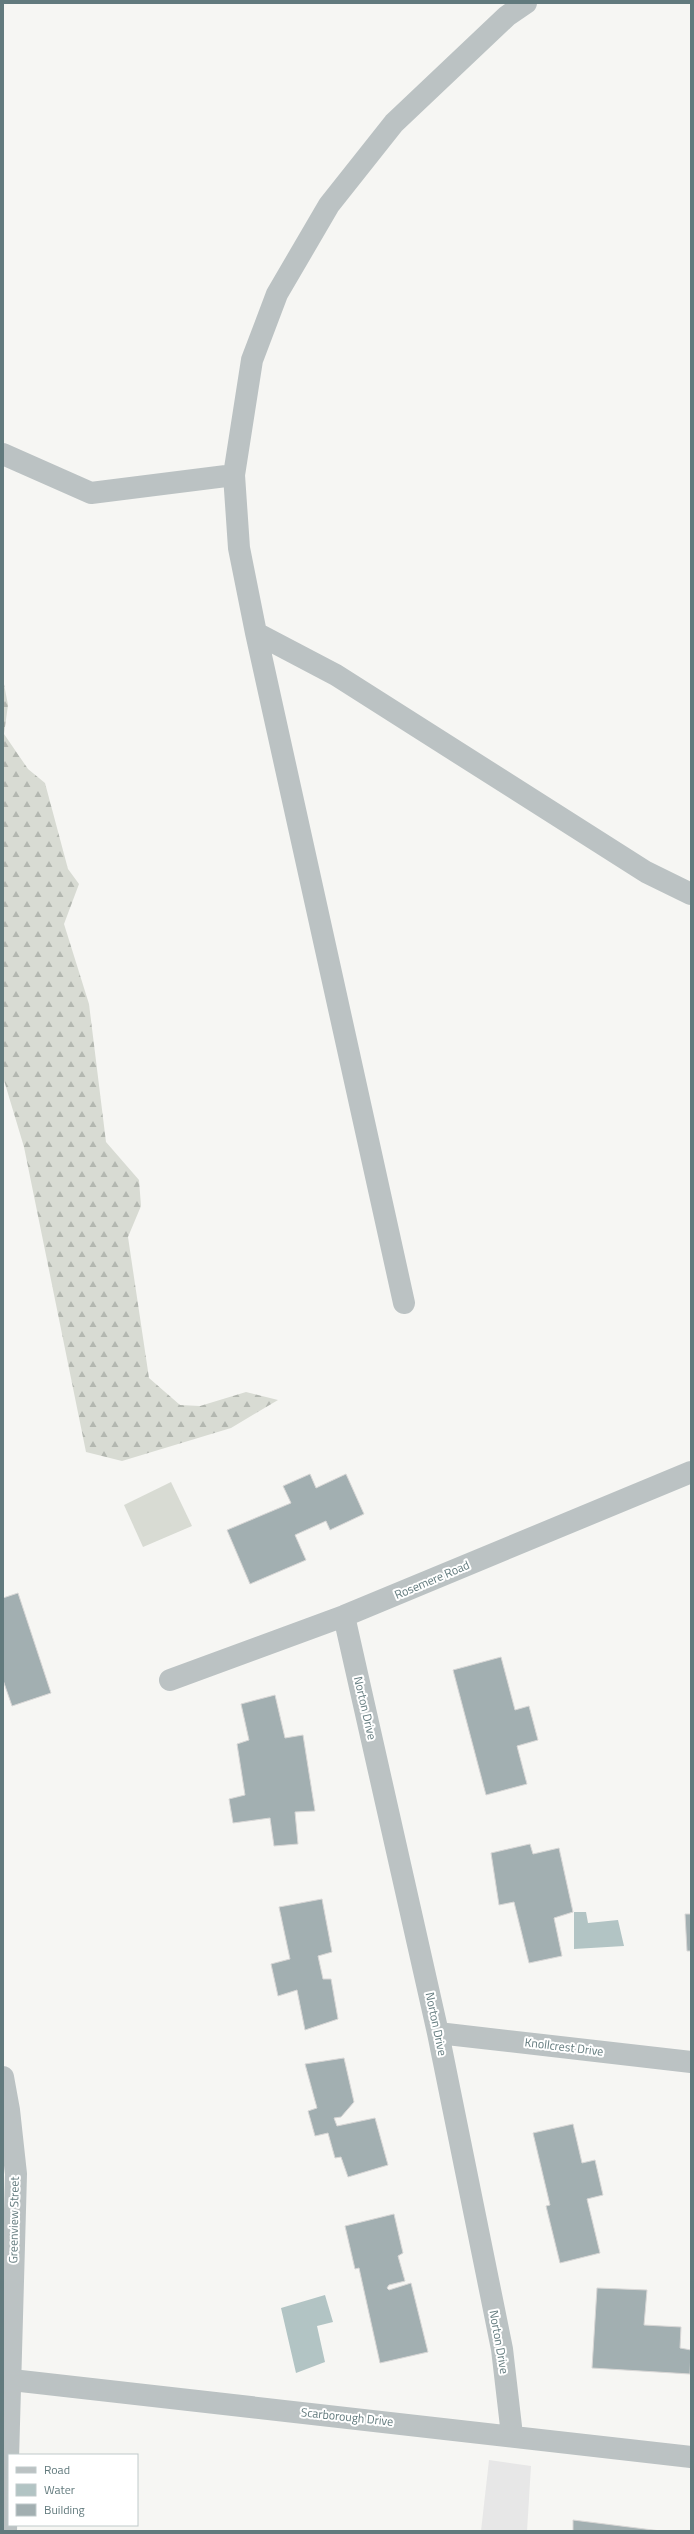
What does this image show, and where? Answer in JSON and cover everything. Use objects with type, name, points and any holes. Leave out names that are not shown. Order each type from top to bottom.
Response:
[{"type":"street","points":[[404,1303],[256,633],[239,548],[234,475],[252,360],[277,294],[329,205],[394,123],[502,9],[526,3]]},
{"type":"street","points":[[3,454],[91,493],[234,475]]},
{"type":"street","points":[[256,633],[336,675],[646,872],[691,894]]},
{"type":"street","name":"Rosemere Road","points":[[170,1680],[344,1616],[691,1472]]},
{"type":"street","name":"Norton Drive","points":[[344,1616],[438,2033],[502,2349],[512,2435]]},
{"type":"street","name":"Knollcrest Drive","points":[[438,2033],[691,2062]]},
{"type":"street","name":"Greenview Street","points":[[3,2077],[9,2110],[16,2174],[7,2380],[6,2531]]},
{"type":"street","name":"Scarborough Drive","points":[[7,2380],[512,2435],[691,2457]]},
{"type":"shaded area","points":[[489,2460],[531,2466],[527,2531],[481,2531]]},
{"type":"green space","points":[[3,679],[8,705],[4,734],[28,769],[45,783],[68,869],[79,884],[64,924],[89,1004],[106,1142],[139,1180],[141,1206],[128,1237],[149,1378],[180,1405],[200,1406],[246,1392],[278,1400],[231,1428],[122,1461],[86,1452],[24,1147],[3,1077]]},
{"type":"green space","points":[[171,1482],[192,1526],[143,1547],[124,1505]]},
{"type":"water","points":[[574,1912],[586,1912],[588,1923],[618,1920],[624,1946],[574,1949]]},
{"type":"water","points":[[325,2295],[333,2322],[317,2326],[325,2362],[296,2373],[281,2308]]},
{"type":"building","points":[[310,1474],[316,1488],[346,1474],[364,1514],[330,1530],[326,1521],[295,1535],[306,1560],[250,1584],[227,1530],[291,1503],[283,1486]]},
{"type":"building","points":[[18,1593],[51,1693],[12,1706],[3,1680],[3,1598]]},
{"type":"building","points":[[501,1657],[515,1710],[529,1706],[538,1740],[517,1746],[527,1784],[486,1795],[453,1670]]},
{"type":"building","points":[[275,1695],[285,1738],[303,1735],[315,1811],[295,1812],[298,1844],[274,1846],[270,1818],[233,1823],[229,1799],[245,1795],[237,1744],[249,1740],[241,1704]]},
{"type":"building","points":[[530,1844],[533,1854],[559,1848],[573,1912],[554,1918],[562,1956],[529,1963],[514,1902],[499,1905],[491,1853]]},
{"type":"building","points":[[322,1899],[332,1952],[318,1956],[323,1979],[331,1979],[338,2019],[305,2030],[297,1990],[278,1996],[271,1964],[290,1959],[279,1907]]},
{"type":"building","points":[[685,1914],[691,1914],[691,1951],[687,1951]]},
{"type":"building","points":[[344,2058],[354,2102],[341,2117],[334,2118],[337,2126],[375,2118],[388,2165],[348,2177],[341,2157],[335,2158],[328,2133],[315,2136],[308,2111],[317,2108],[305,2064]]},
{"type":"building","points":[[573,2124],[582,2163],[595,2160],[603,2195],[587,2199],[600,2253],[560,2263],[546,2206],[550,2205],[533,2133]]},
{"type":"building","points":[[394,2214],[403,2253],[398,2256],[405,2281],[389,2285],[387,2288],[389,2290],[411,2283],[428,2352],[380,2363],[359,2268],[355,2269],[345,2226]]},
{"type":"building","points":[[597,2288],[647,2290],[644,2325],[681,2327],[680,2348],[691,2350],[690,2374],[592,2368]]},
{"type":"building","points":[[573,2520],[661,2531],[573,2531]]}]
